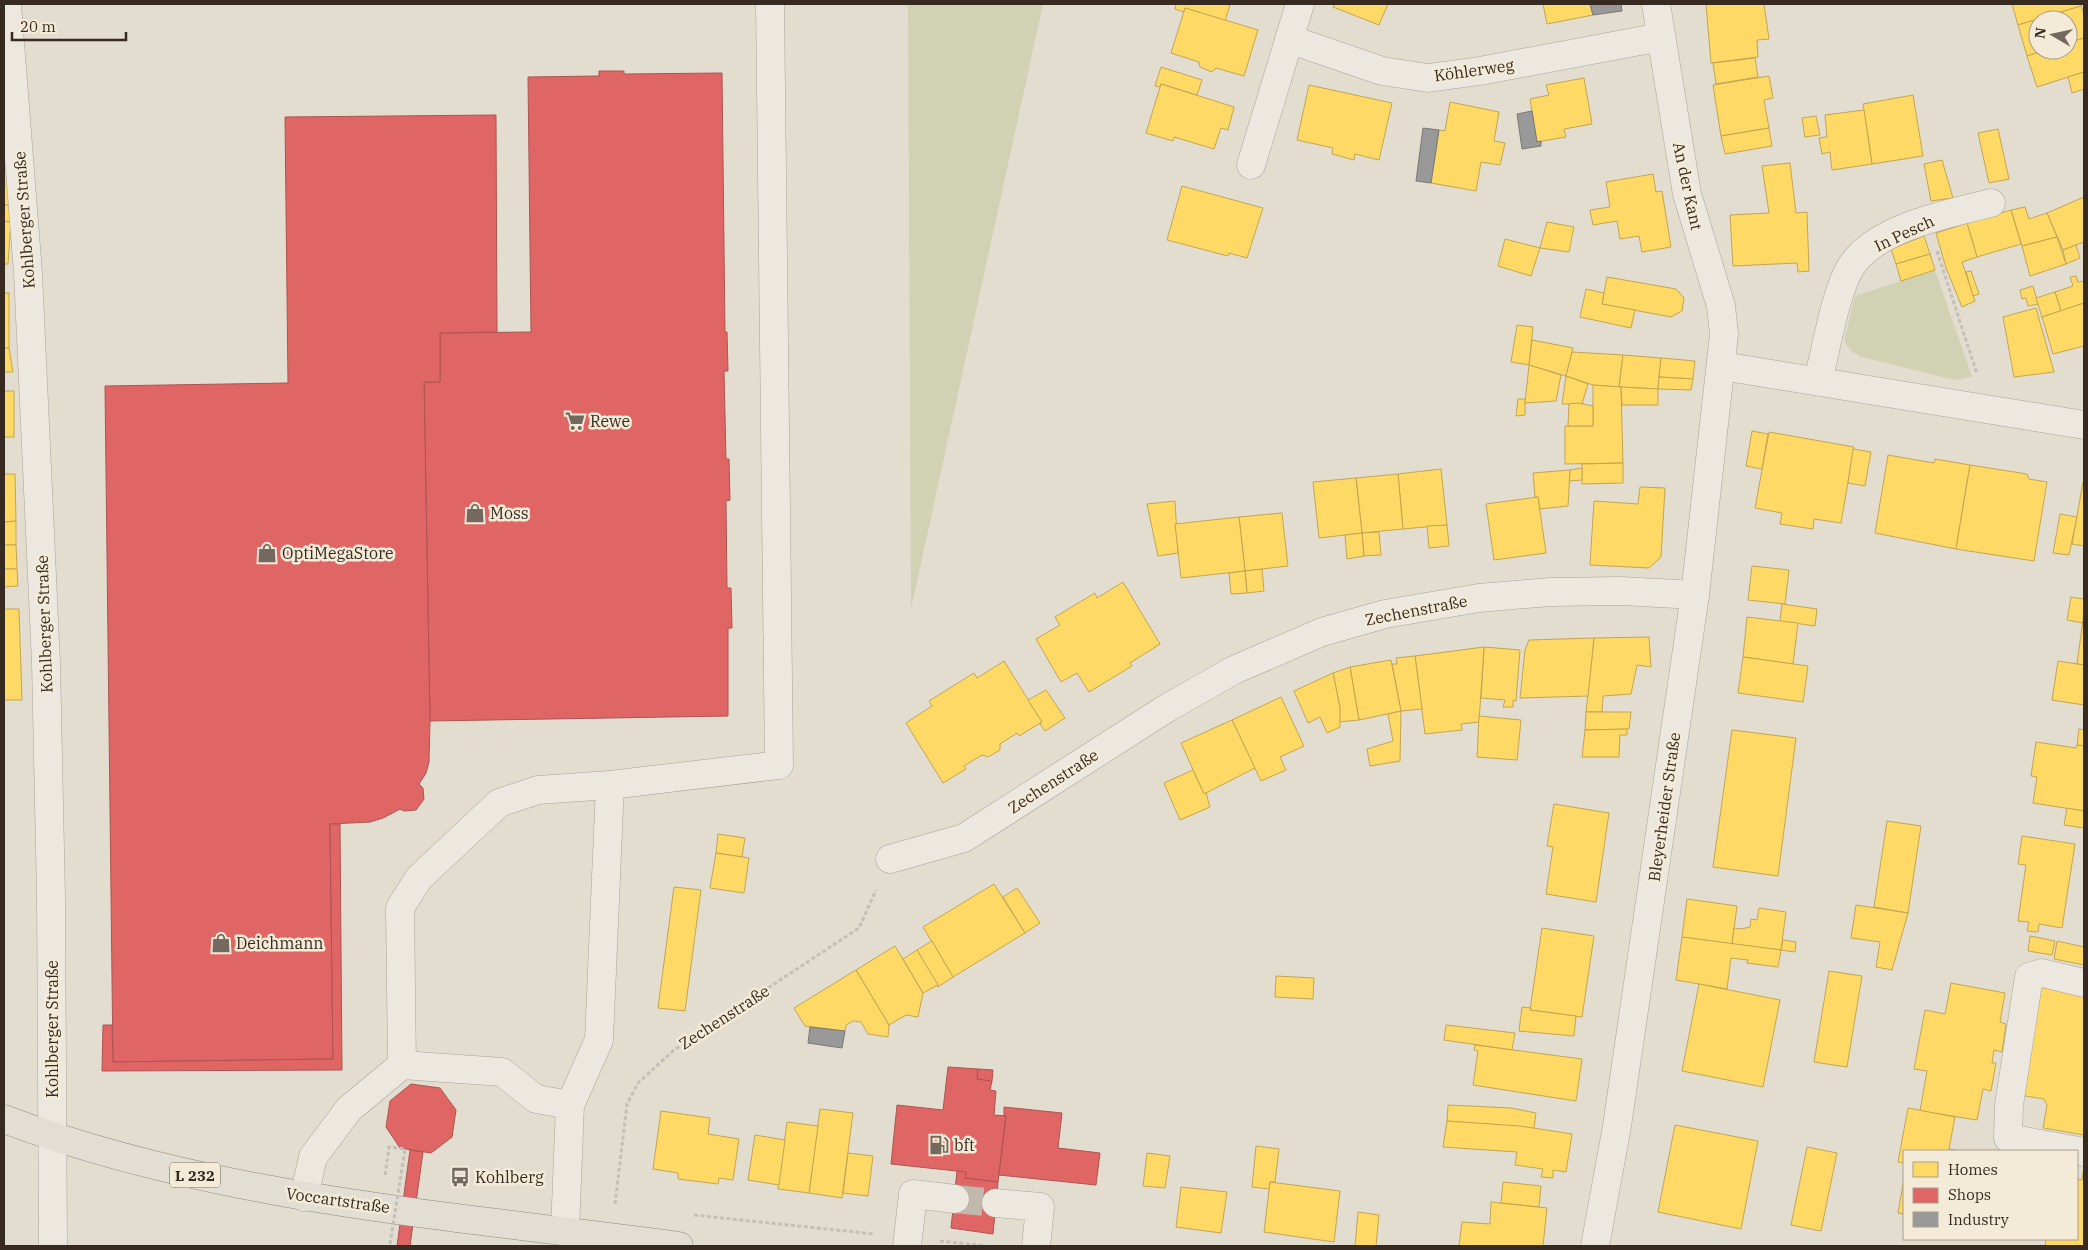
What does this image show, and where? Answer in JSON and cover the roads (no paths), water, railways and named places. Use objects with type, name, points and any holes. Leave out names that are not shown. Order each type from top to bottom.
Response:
[{"type":"main road","name":"Voccartstraße","points":[[4,1119],[52,1137],[151,1166],[304,1197],[679,1246]]},
{"type":"street","name":"Kohlberger Straße","points":[[7,4],[28,273],[45,654],[51,897],[52,1246]]},
{"type":"street","points":[[402,1065],[400,908],[419,878],[499,804],[538,790],[610,785],[779,765],[770,4]]},
{"type":"street","points":[[1251,165],[1300,4]]},
{"type":"street","name":"An der Kant","points":[[1656,4],[1687,194],[1722,306],[1724,334],[1722,366]]},
{"type":"street","name":"Köhlerweg","points":[[1289,39],[1382,72],[1428,78],[1480,71],[1661,37]]},
{"type":"street","name":"In Pesch","points":[[1818,380],[1846,275],[1858,256],[1877,242],[1928,220],[1992,203]]},
{"type":"street","points":[[1722,366],[1818,380],[1990,411],[2084,425]]},
{"type":"street","name":"Bleyerheider Straße","points":[[1595,1246],[1617,1126],[1696,596],[1722,366]]},
{"type":"street","name":"Zechenstraße","points":[[890,859],[964,838],[1167,708],[1234,670],[1322,632],[1385,614],[1479,598],[1559,592],[1621,591],[1696,596]]},
{"type":"street","points":[[565,1231],[570,1106],[599,1040],[610,785]]},
{"type":"street","points":[[2073,1150],[2008,1138],[2009,1105],[2029,977],[2042,973],[2084,983]]},
{"type":"street","points":[[304,1197],[313,1156],[349,1109],[402,1065],[502,1072],[536,1099],[570,1106]]},
{"type":"street","points":[[907,1242],[913,1194],[955,1199]]},
{"type":"street","points":[[996,1203],[1040,1207],[1036,1246]]},
{"type":"tunnel","points":[[955,1199],[996,1203]]},
{"type":"place","name":"Rewe","points":[[575,421]]},
{"type":"place","name":"Moss","points":[[475,513]]},
{"type":"place","name":"OptiMegaStore","points":[[267,553]]},
{"type":"place","name":"Deichmann","points":[[221,943]]},
{"type":"place","name":"bft","points":[[939,1145]]},
{"type":"place","name":"Kohlberg","points":[[460,1177]]}]
